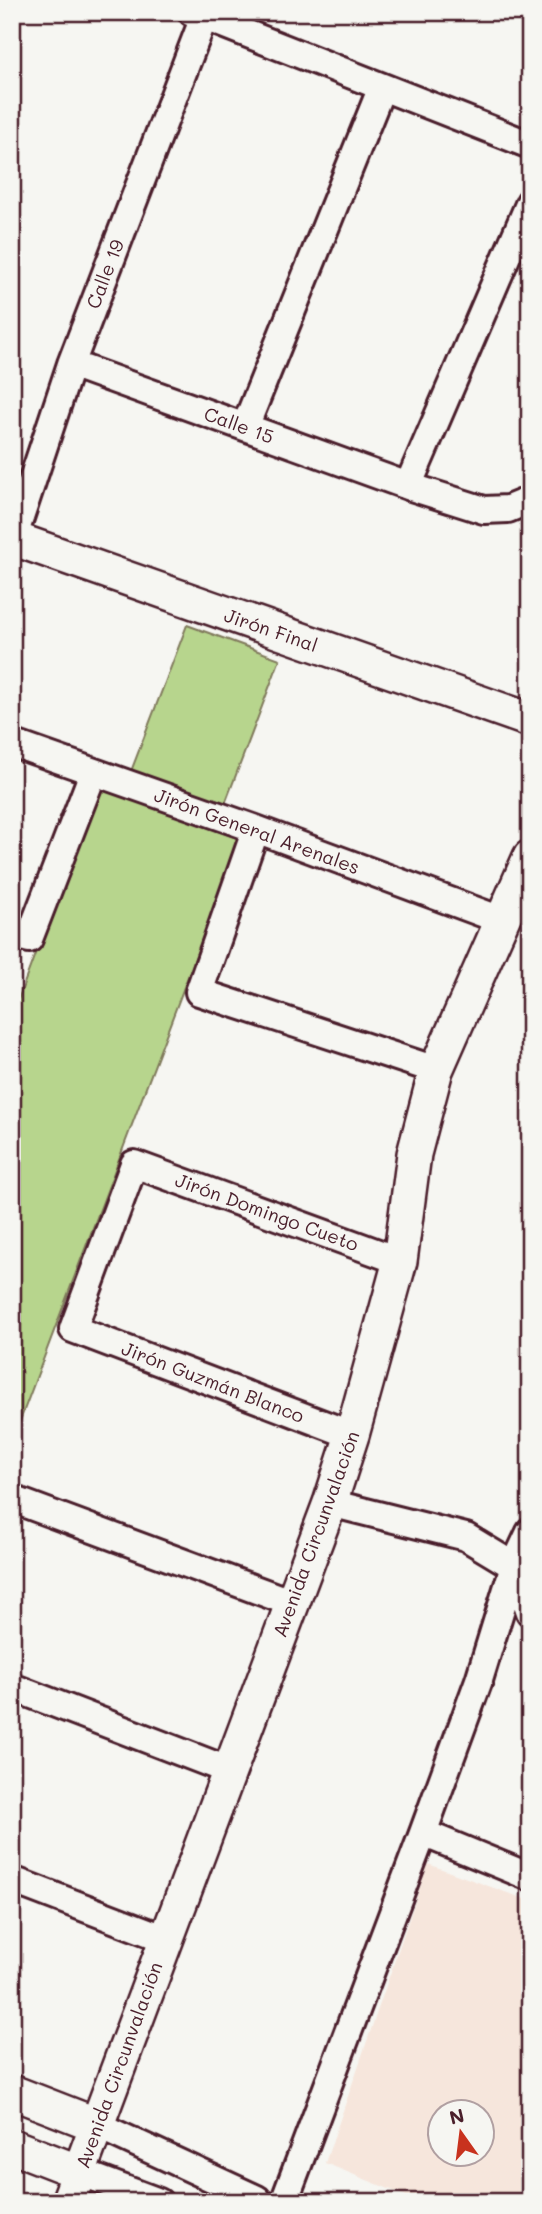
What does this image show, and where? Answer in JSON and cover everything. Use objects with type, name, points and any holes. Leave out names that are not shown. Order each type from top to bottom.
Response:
[{"type":"street","points":[[201,14],[530,145]]},
{"type":"street","name":"Calle 19","points":[[13,539],[71,364],[201,14]]},
{"type":"street","points":[[245,427],[382,87]]},
{"type":"street","points":[[408,486],[530,202]]},
{"type":"street","name":"Calle 15","points":[[71,364],[408,486],[484,510],[508,509],[530,500]]},
{"type":"street","name":"Jirón Final","points":[[13,539],[530,720]]},
{"type":"street","points":[[490,706],[530,698]]},
{"type":"street","name":"Jirón General Arenales","points":[[12,743],[256,829],[501,920]]},
{"type":"street","points":[[21,936],[93,773]]},
{"type":"street","points":[[256,829],[199,992],[436,1070]]},
{"type":"street","name":"Avenida Circunvalación","points":[[73,2187],[330,1503],[352,1435],[400,1261],[414,1154],[436,1070],[530,857]]},
{"type":"street","name":"Jirón Domingo Cueto","points":[[73,1329],[134,1164],[400,1261]]},
{"type":"street","name":"Jirón Guzmán Blanco","points":[[73,1329],[352,1435]]},
{"type":"street","points":[[12,1499],[292,1603]]},
{"type":"street","points":[[330,1503],[467,1537],[514,1566],[530,1612]]},
{"type":"street","points":[[284,2202],[479,1680],[514,1566],[530,1532]]},
{"type":"street","points":[[12,1687],[230,1771]]},
{"type":"street","points":[[423,1833],[530,1877]]},
{"type":"street","points":[[12,1880],[166,1939]]},
{"type":"street","points":[[12,2092],[97,2125],[259,2202]]},
{"type":"street","points":[[12,2146],[73,2187],[159,2202]]},
{"type":"path","points":[[525,1133],[530,1117]]},
{"type":"shaded area","points":[[428,1864],[530,1901],[530,2202],[421,2202],[325,2163]]},
{"type":"green space","points":[[187,625],[280,659],[223,809],[130,774]]},
{"type":"green space","points":[[97,787],[240,839],[12,1442],[12,1016]]}]
